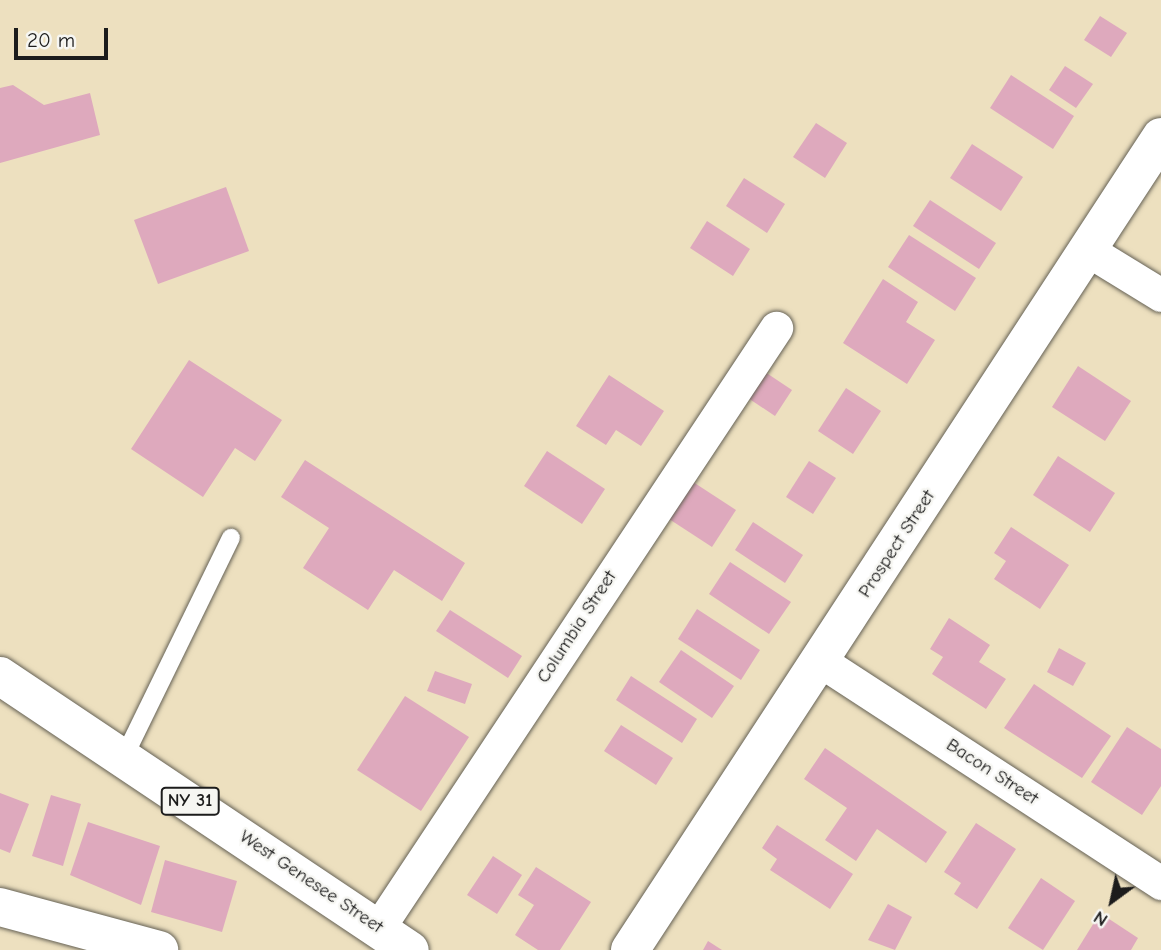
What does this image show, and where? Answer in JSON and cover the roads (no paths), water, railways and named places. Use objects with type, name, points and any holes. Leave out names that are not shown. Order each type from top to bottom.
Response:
[{"type":"main road","name":"Prospect Street","points":[[630,950],[822,662],[1161,136]]},
{"type":"main road","name":"West Genesee Street","points":[[0,676],[410,950]]},
{"type":"main road","points":[[0,907],[159,950]]},
{"type":"street","points":[[1086,249],[1161,295]]},
{"type":"street","name":"Columbia Street","points":[[379,927],[776,328]]},
{"type":"street","name":"Bacon Street","points":[[822,662],[1161,883]]},
{"type":"lane","points":[[124,757],[231,538]]}]
